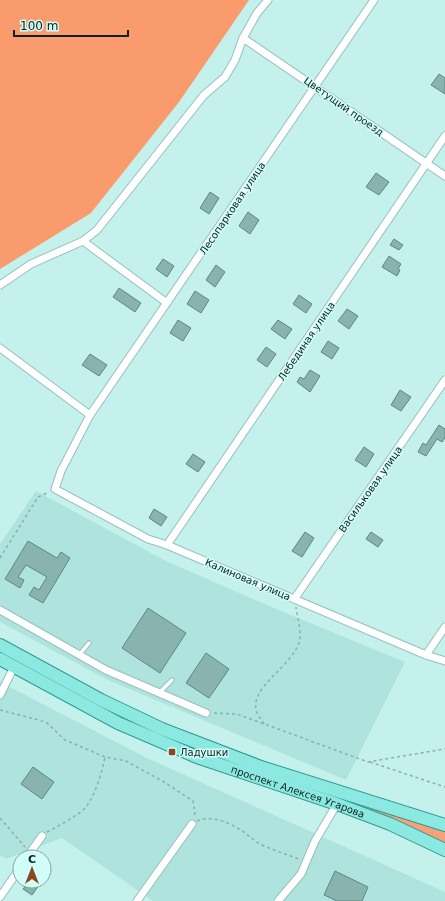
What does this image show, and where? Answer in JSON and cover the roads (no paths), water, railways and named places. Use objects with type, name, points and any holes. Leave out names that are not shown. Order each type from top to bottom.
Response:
[{"type":"main road","name":"проспект Алексея Угарова","points":[[0,645],[17,662],[118,723],[197,757],[337,804],[390,824],[445,850]]},
{"type":"main road","name":"проспект Алексея Угарова","points":[[0,659],[17,662],[162,729],[261,767],[445,825]]},
{"type":"street","points":[[0,285],[32,264],[84,241],[96,230],[204,95],[225,77],[243,38],[257,13],[268,0]]},
{"type":"street","name":"Лесопарковая улица","points":[[55,489],[61,471],[90,415],[374,0]]},
{"type":"street","name":"Цветущий проезд","points":[[243,38],[445,176]]},
{"type":"street","name":"Лебединая улица","points":[[168,545],[445,136]]},
{"type":"street","points":[[84,241],[167,303]]},
{"type":"street","points":[[0,348],[90,415]]},
{"type":"street","name":"Васильковая улица","points":[[295,598],[445,380]]},
{"type":"street","name":"Калиновая улица","points":[[55,489],[148,539],[168,545],[426,655],[445,661]]},
{"type":"street","points":[[0,610],[106,670],[206,713]]},
{"type":"street","points":[[426,655],[445,627]]},
{"type":"street","points":[[0,696],[17,662]]},
{"type":"street","points":[[278,901],[301,874],[315,841],[337,804]]},
{"type":"street","points":[[137,901],[192,824]]},
{"type":"street","points":[[32,849],[42,836]]},
{"type":"street","points":[[0,897],[12,880]]},
{"type":"lane","points":[[79,654],[89,643]]},
{"type":"lane","points":[[159,693],[172,680]]},
{"type":"place","name":"Ладушки","points":[[172,752]]}]
